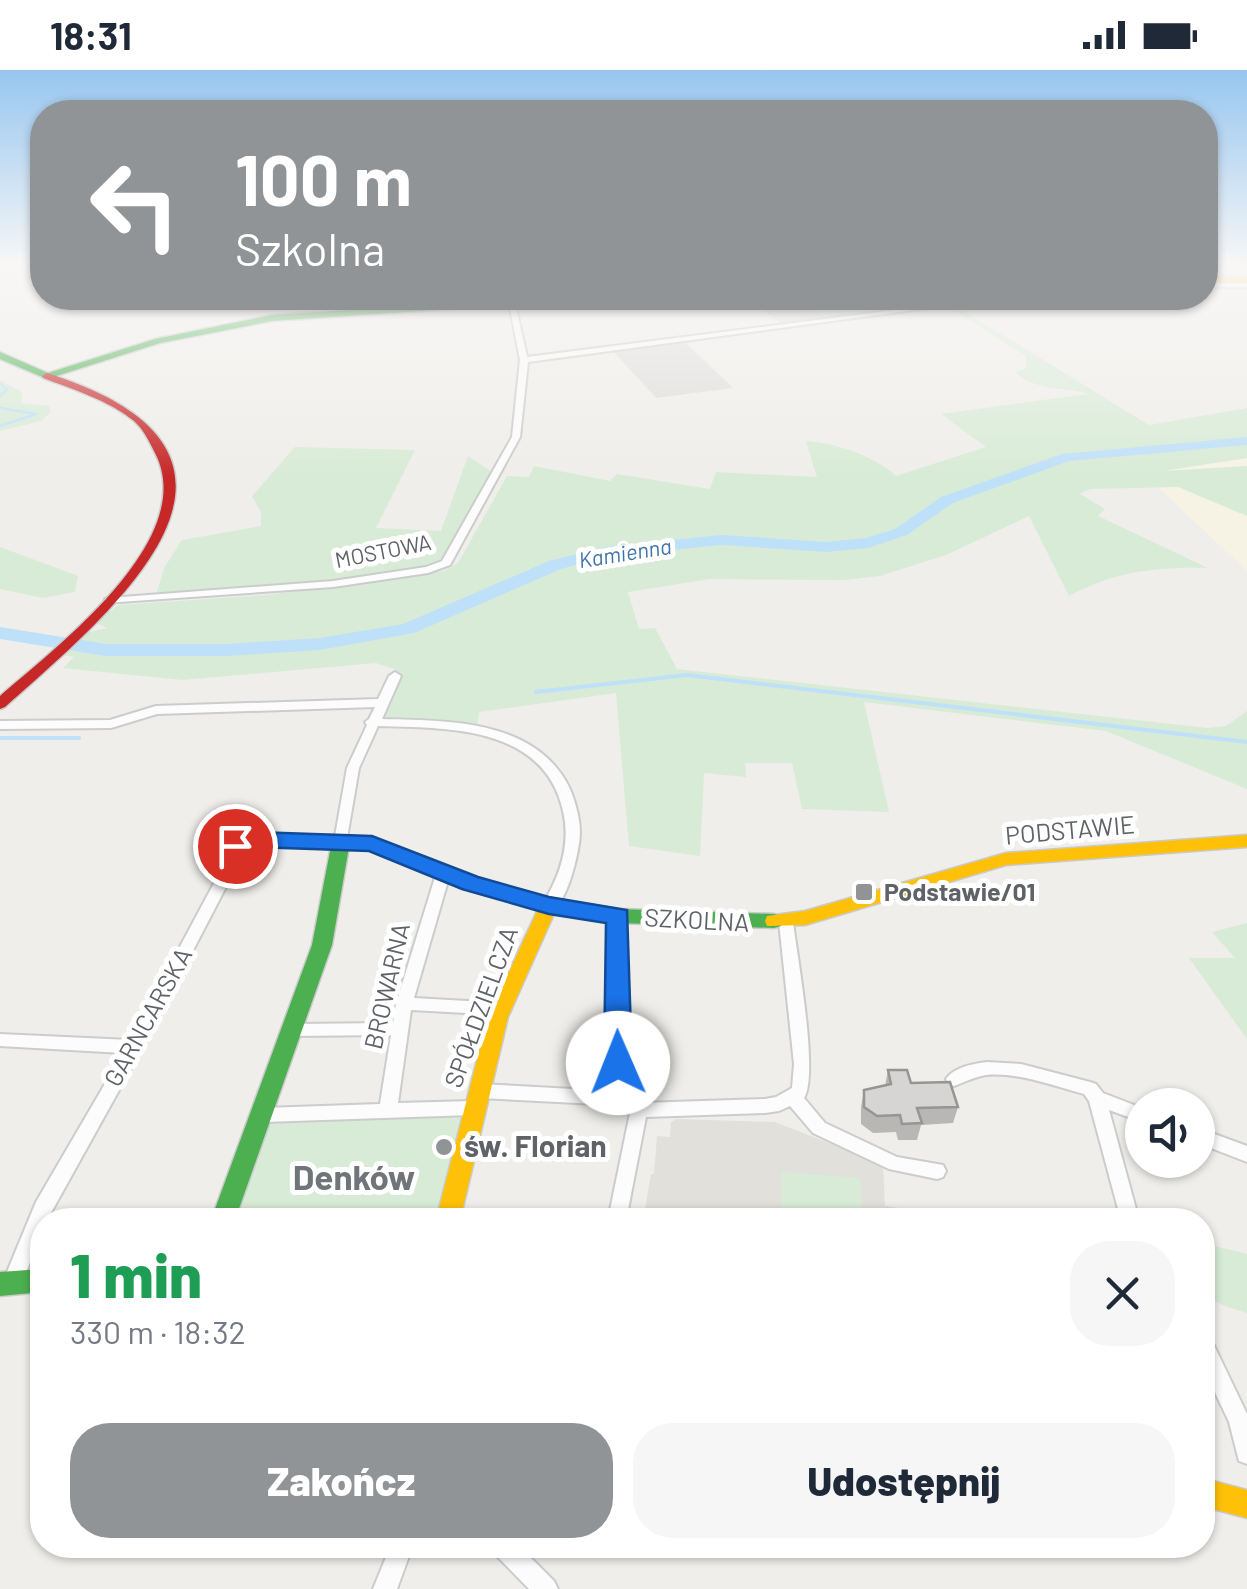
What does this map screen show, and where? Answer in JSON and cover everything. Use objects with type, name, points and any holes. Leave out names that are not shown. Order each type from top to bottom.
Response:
[{"type":"main road","points":[[47,376],[188,334]]},
{"type":"main road","points":[[0,355],[134,416],[159,440],[173,468],[174,503],[162,534],[108,601],[0,704]]},
{"type":"main road","points":[[228,1208],[322,945],[340,841],[398,851],[443,874],[549,906]]},
{"type":"main road","name":"PODSTAWIE","points":[[786,922],[1006,859],[1247,841]]},
{"type":"main road","name":"SZKOLNA","points":[[549,906],[618,916],[786,922]]},
{"type":"main road","name":"SPÓŁDZIELCZA","points":[[451,1208],[503,1008],[534,929],[549,906]]},
{"type":"main road","points":[[1215,1495],[1247,1504]]},
{"type":"street","name":"MOSTOWA","points":[[108,601],[333,584],[440,566],[450,558],[508,458],[520,415],[524,360],[518,334]]},
{"type":"street","points":[[524,360],[725,334]]},
{"type":"street","points":[[340,841],[353,768],[370,722],[395,676]]},
{"type":"street","points":[[0,725],[111,724],[156,710],[379,704]]},
{"type":"street","name":"SPÓŁDZIELCZA","points":[[370,722],[477,727],[547,761],[569,804],[574,836],[557,896],[549,906]]},
{"type":"street","name":"GARNCARSKA","points":[[42,1208],[135,1046],[220,885],[235,846],[253,840],[340,841]]},
{"type":"street","name":"BROWARNA","points":[[388,1110],[404,1004],[443,874]]},
{"type":"street","points":[[618,916],[619,1098]]},
{"type":"street","name":"SZKOLNA","points":[[786,922],[802,1081],[794,1098]]},
{"type":"street","points":[[404,1004],[503,1008]]},
{"type":"street","points":[[292,1030],[400,1029]]},
{"type":"street","points":[[0,1040],[135,1046]]},
{"type":"street","points":[[954,1079],[972,1069],[994,1066],[1090,1089],[1097,1098],[1127,1208]]},
{"type":"street","points":[[264,1115],[388,1110],[476,1100],[619,1098],[639,1110],[765,1106],[794,1098],[808,1109],[819,1128],[895,1164],[937,1171]]},
{"type":"street","points":[[1097,1098],[1125,1109]]},
{"type":"street","points":[[619,1208],[639,1110]]},
{"type":"street","points":[[1215,1142],[1247,1154]]},
{"type":"street","name":"GARNCARSKA","points":[[6,1284],[30,1233]]},
{"type":"street","points":[[1215,1369],[1239,1420],[1247,1454]]},
{"type":"street","points":[[386,1589],[397,1558]]},
{"type":"street","points":[[515,1558],[546,1589]]},
{"type":"shaded area","points":[[686,343],[733,388],[656,398],[612,350]]},
{"type":"shaded area","points":[[1247,458],[1247,571],[1144,474]]},
{"type":"shaded area","points":[[671,1122],[775,1122],[883,1164],[885,1206],[897,1208],[645,1208],[654,1174],[657,1136],[670,1137]]},
{"type":"green space","points":[[991,334],[1001,334],[1149,425],[1247,408],[1247,458],[1163,471],[1247,466],[1247,516],[1178,487],[1090,489],[1080,494],[1105,509],[1098,516],[1208,568],[1137,572],[1069,596],[1029,516],[946,555],[880,576],[845,580],[710,579],[628,592],[639,629],[655,628],[677,669],[1207,728],[1226,726],[1247,711],[1247,789],[1106,731],[864,702],[889,812],[802,809],[792,763],[745,763],[746,777],[704,773],[700,856],[629,846],[616,693],[479,712],[477,727],[371,722],[397,670],[376,663],[182,680],[63,668],[74,657],[61,655],[84,633],[108,628],[95,623],[118,605],[267,595],[444,571],[458,563],[507,476],[529,477],[534,466],[610,481],[617,474],[710,489],[716,472],[817,477],[806,441],[854,452],[896,476],[986,447],[941,414],[1088,394],[1041,386],[1023,378],[1016,372],[1026,368],[1026,356]]},
{"type":"green space","points":[[0,380],[22,392],[22,403],[49,406],[51,412],[41,421],[0,431]]},
{"type":"green space","points":[[295,447],[415,450],[376,528],[441,531],[468,456],[492,472],[448,552],[423,566],[304,585],[157,592],[164,568],[182,540],[261,526],[261,512],[252,496]]},
{"type":"green space","points":[[0,547],[78,576],[75,592],[43,598],[0,589]]},
{"type":"green space","points":[[1247,923],[1247,1039],[1189,958],[1235,958],[1212,932]]},
{"type":"green space","points":[[472,1108],[451,1208],[228,1208],[264,1115]]},
{"type":"green space","points":[[781,1172],[860,1178],[862,1208],[782,1208]]},
{"type":"green space","points":[[1215,1246],[1247,1254],[1247,1313],[1218,1303]]},
{"type":"building","points":[[888,1070],[907,1070],[911,1083],[950,1082],[958,1107],[917,1108],[922,1123],[902,1124],[900,1115],[877,1116],[864,1107],[864,1090],[891,1084]]},
{"type":"waterway","points":[[0,384],[7,389],[0,396]]},
{"type":"waterway","points":[[0,408],[36,414],[0,426]]},
{"type":"waterway","name":"Kamienna","points":[[0,633],[106,650],[226,650],[320,644],[408,629],[555,565],[605,552],[721,540],[826,547],[868,543],[901,532],[947,500],[1067,457],[1247,441]]},
{"type":"waterway","points":[[536,692],[687,675],[1247,742]]},
{"type":"waterway","points":[[0,738],[79,738]]},
{"type":"traffic: fast","points":[[0,355],[47,376],[193,334]]},
{"type":"traffic: fast","points":[[227,1208],[322,945],[341,841],[372,843],[443,874],[549,905],[618,916],[774,921]]},
{"type":"traffic: fast","points":[[0,1284],[30,1282]]},
{"type":"traffic: slow","points":[[774,921],[805,918],[1006,859],[1247,841]]},
{"type":"traffic: slow","points":[[451,1208],[498,1017],[549,905]]},
{"type":"traffic: slow","points":[[1215,1495],[1247,1504]]},
{"type":"traffic: jam","points":[[0,704],[97,617],[129,581],[154,543],[169,505],[168,467],[149,430],[115,404],[47,376]]},
{"type":"place","name":"Podstawie/01","points":[[864,892]]},
{"type":"place","name":"św. Florian","points":[[444,1147]]},
{"type":"district","name":"Denków","points":[[354,1178]]},
{"type":"route","points":[[235,846],[253,840],[372,844],[398,851],[470,884],[549,906],[618,916],[618,1063]]}]
